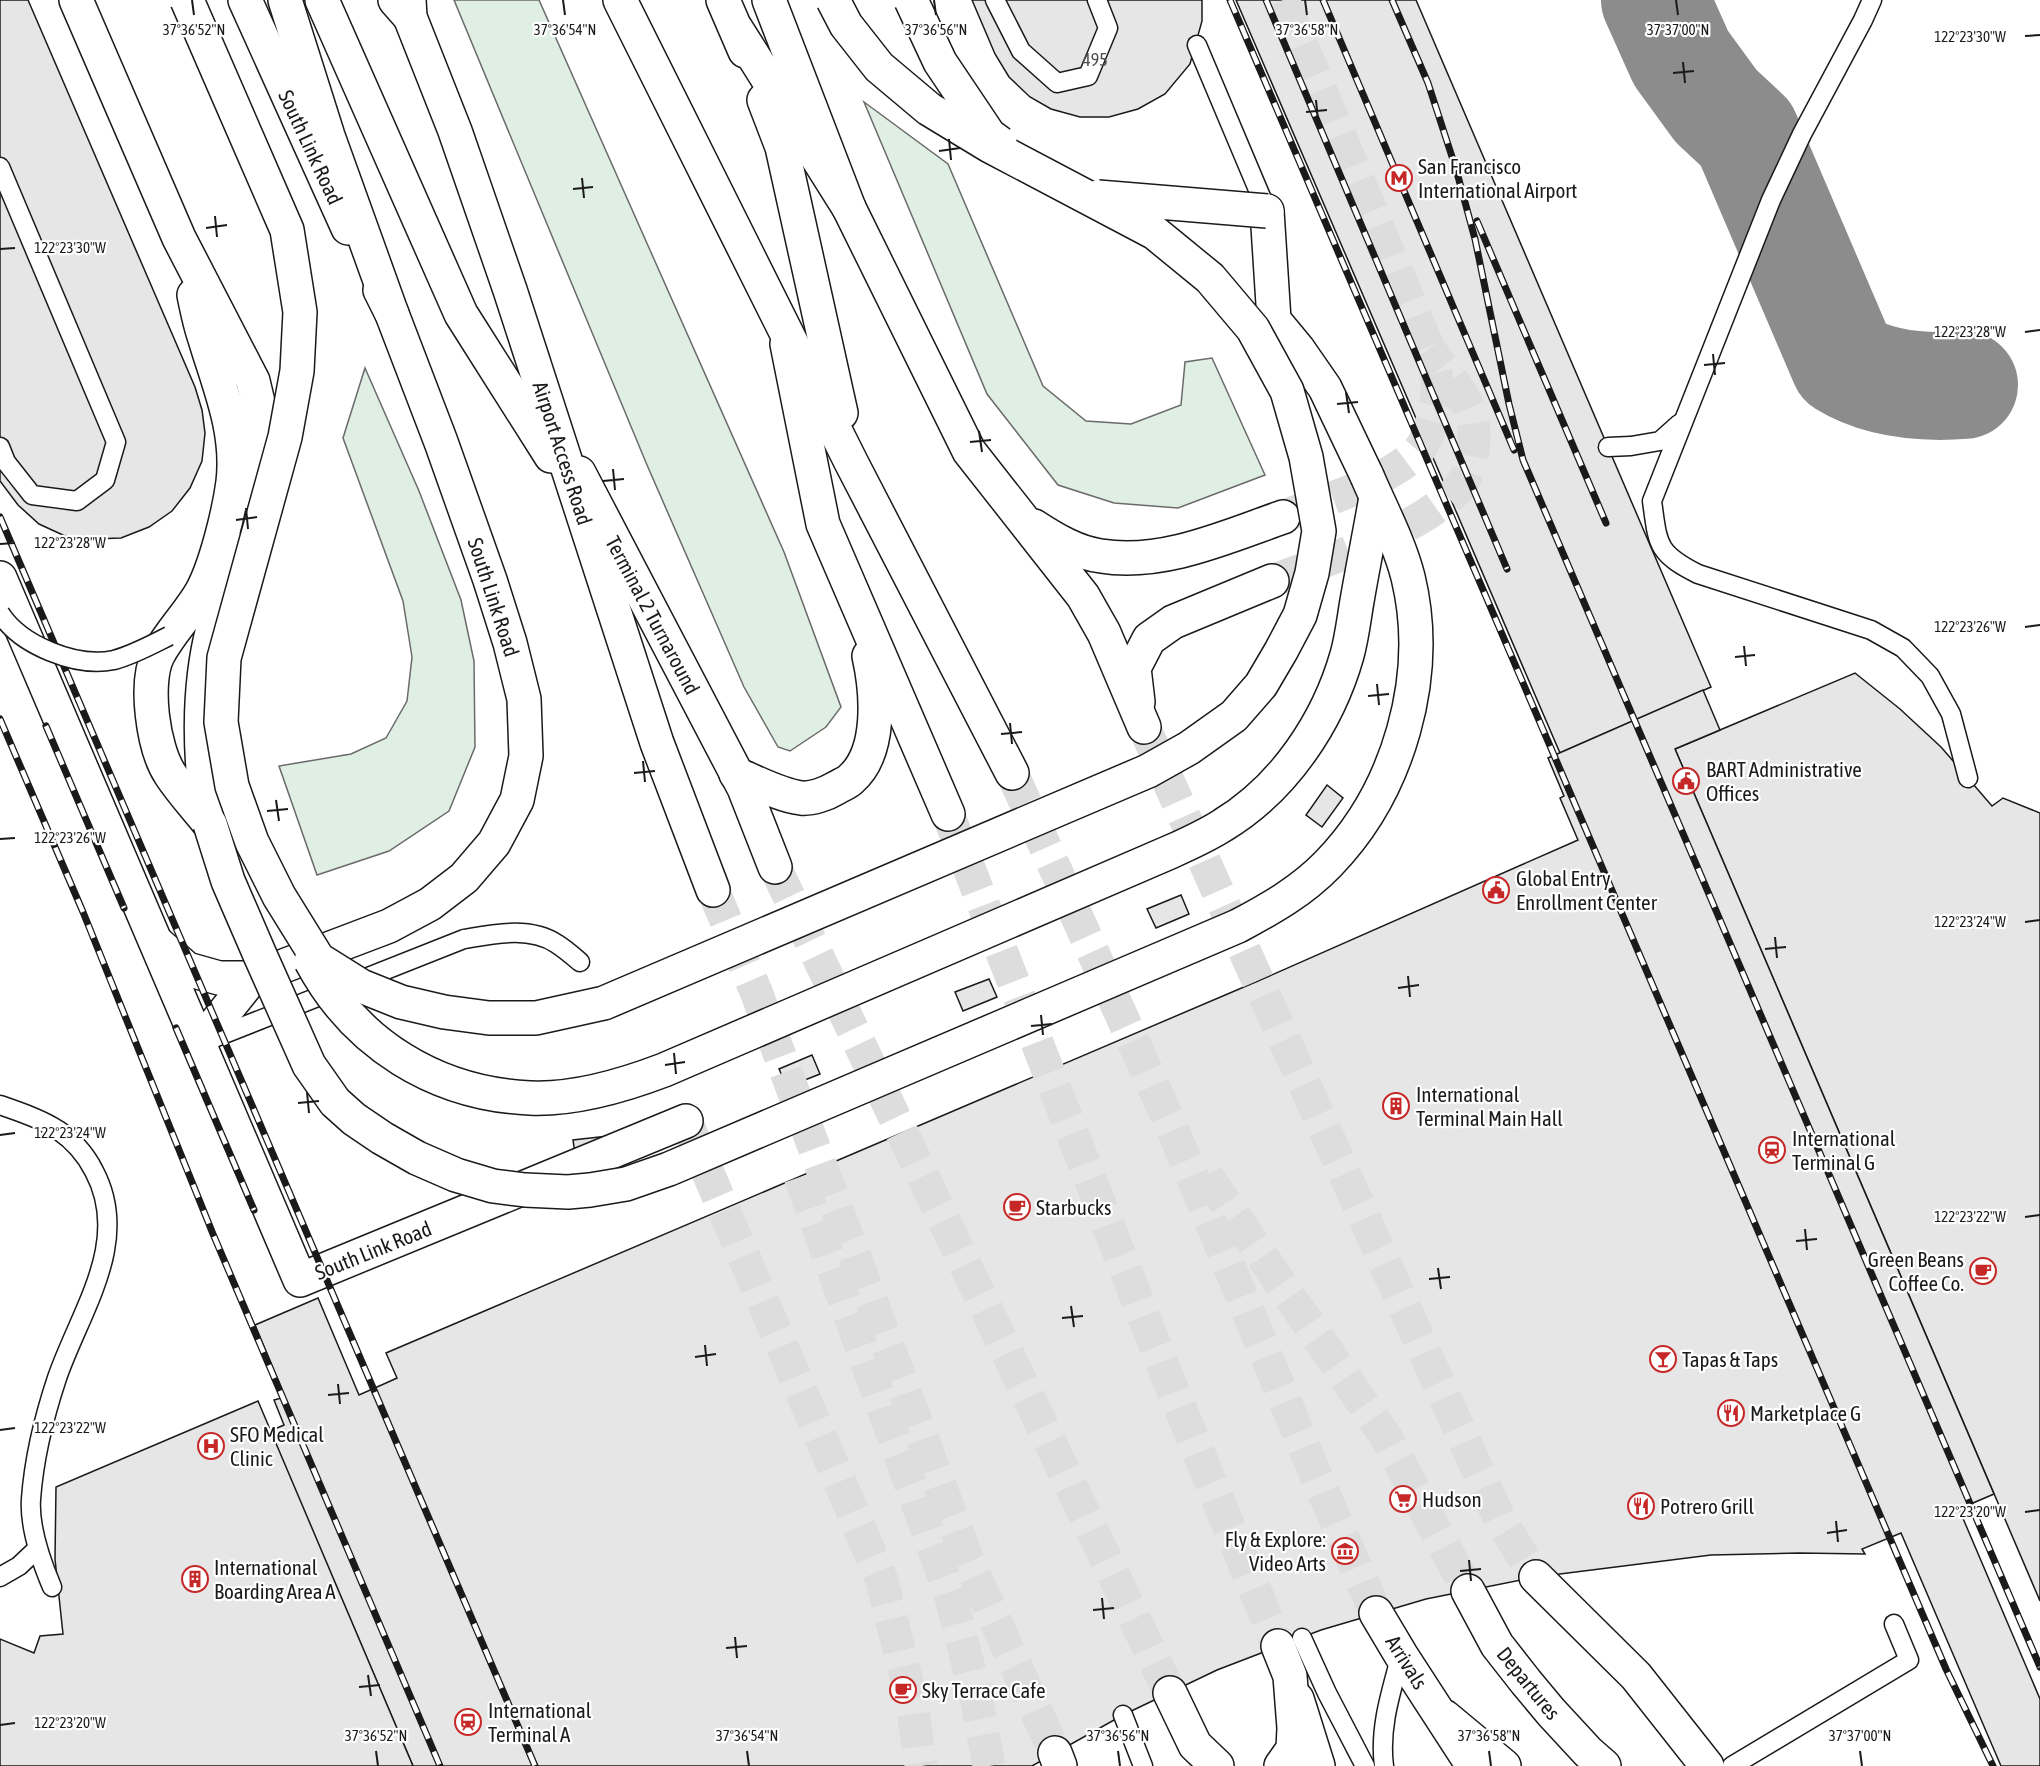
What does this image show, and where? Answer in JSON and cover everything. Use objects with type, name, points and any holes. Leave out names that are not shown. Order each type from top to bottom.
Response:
[{"type":"main road","points":[[76,0],[179,238],[253,381],[261,415],[265,445],[255,504],[213,629],[203,689],[201,756],[203,789],[210,824],[228,881],[309,1065],[334,1102],[382,1138],[417,1158],[456,1175],[493,1186],[568,1192],[626,1184],[669,1169],[1238,926],[1295,893],[1327,865],[1356,831],[1377,795],[1396,755],[1408,712],[1415,667],[1416,622],[1408,576],[1376,497],[1325,388],[1298,349],[1244,289],[1174,243],[1070,195],[989,135],[940,62],[911,0]]},
{"type":"main road","points":[[187,0],[287,230],[300,312],[297,371],[285,437],[224,658],[221,723],[232,786],[252,842],[279,896],[318,959],[361,986],[401,1002],[444,1012],[489,1018],[536,1018],[604,1003],[1148,771],[1189,748],[1234,716],[1261,686],[1300,615],[1312,573],[1319,531],[1306,457],[1287,391],[1253,329],[1210,278],[1155,233],[990,146],[928,109],[879,67],[846,25],[833,0]]},
{"type":"main road","points":[[285,0],[328,136],[392,314]]},
{"type":"main road","points":[[322,0],[461,314],[577,495]]},
{"type":"main road","points":[[620,0],[851,462],[1012,773]]},
{"type":"main road","points":[[723,0],[737,30],[782,147],[851,462]]},
{"type":"main road","points":[[769,0],[849,208],[969,451],[1002,496],[1083,596],[1104,633],[1144,727],[1135,689],[1134,668],[1149,639],[1173,622],[1272,581]]},
{"type":"main road","name":"South Link Road","points":[[156,942],[187,969],[219,978],[252,978],[389,926],[430,904],[464,878],[494,843],[517,800],[526,756],[524,699],[510,643],[490,579],[441,442],[392,314],[340,210],[246,3]]},
{"type":"main road","name":"Airport Access Road","points":[[404,4],[455,131],[554,424],[657,742],[713,890]]},
{"type":"main road","points":[[737,30],[849,208]]},
{"type":"main road","points":[[1070,195],[1267,211],[1274,320]]},
{"type":"main road","points":[[179,238],[205,340],[224,399],[232,435],[234,459],[230,497],[211,570],[202,591],[156,658],[151,711],[155,733],[169,773],[210,824]]},
{"type":"main road","points":[[784,326],[823,524],[948,814]]},
{"type":"main road","name":"Terminal 2 Turnaround","points":[[554,424],[736,774],[775,867]]},
{"type":"main road","points":[[1002,496],[1035,526],[1066,545],[1100,556],[1139,558],[1183,550],[1283,517]]},
{"type":"main road","points":[[213,629],[217,692],[254,836],[298,938],[317,972],[343,1007],[370,1038],[402,1061],[440,1080],[484,1092],[530,1098],[560,1096],[630,1083],[664,1070],[1170,852],[1224,825],[1245,810],[1266,791],[1301,752],[1332,696],[1347,654],[1376,497]]},
{"type":"main road","name":"South Link Road","points":[[0,578],[300,1280],[686,1121]]},
{"type":"main road","points":[[736,774],[801,798],[827,794],[852,778],[865,760],[872,741],[875,720],[872,672],[856,599]]},
{"type":"main road","points":[[199,1044],[252,978]]},
{"type":"main road","points":[[1536,1577],[1636,1676],[1707,1766]]},
{"type":"main road","name":"Departures","points":[[1467,1591],[1497,1645],[1551,1712],[1604,1766]]},
{"type":"main road","name":"Arrivals","points":[[1376,1613],[1465,1760]]},
{"type":"main road","points":[[1281,1766],[1293,1749],[1290,1642]]},
{"type":"main road","points":[[1290,1676],[1317,1766]]},
{"type":"main road","points":[[1170,1693],[1205,1759]]},
{"type":"main road","name":"Arrivals","points":[[1437,1711],[1504,1766]]},
{"type":"lane","points":[[995,0],[1021,51],[1057,83],[1088,76],[1108,28],[1097,0]]},
{"type":"lane","points":[[1872,0],[1802,134],[1771,200],[1652,501],[1658,540],[1673,562],[1698,574],[1871,630],[1903,648],[1930,676],[1951,714],[1968,778]]},
{"type":"lane","points":[[1197,45],[1267,211]]},
{"type":"lane","points":[[0,167],[116,442],[105,480],[77,501],[32,495],[2,458]]},
{"type":"lane","points":[[1608,447],[1660,441],[1682,421]]},
{"type":"lane","points":[[0,613],[12,629],[31,642],[50,652],[82,660],[112,660],[136,652],[169,636]]},
{"type":"lane","points":[[199,1044],[464,939],[524,933],[555,943],[580,962]]},
{"type":"lane","points":[[0,1105],[46,1123],[74,1143],[89,1161],[101,1183],[108,1207],[108,1232],[102,1263],[57,1378],[42,1430],[31,1501],[37,1549],[52,1587]]},
{"type":"lane","points":[[0,1577],[19,1566],[37,1549]]},
{"type":"lane","points":[[1732,1766],[1909,1660],[1894,1624]]},
{"type":"lane","points":[[1290,1642],[1327,1693],[1365,1766]]},
{"type":"lane","points":[[1384,1766],[1382,1748],[1387,1706],[1401,1655]]},
{"type":"lane","points":[[1123,1715],[1143,1766]]},
{"type":"green space","points":[[454,0],[539,0],[784,552],[841,707],[826,727],[790,751],[778,747],[744,687],[647,465]]},
{"type":"green space","points":[[864,102],[948,164],[1043,386],[1086,421],[1131,424],[1181,405],[1185,362],[1212,358],[1265,475],[1178,508],[1114,503],[1058,485],[987,394]]},
{"type":"green space","points":[[365,368],[419,491],[461,600],[474,661],[475,747],[449,811],[389,851],[317,875],[279,766],[351,754],[386,738],[407,701],[412,657],[403,601],[343,438]]},
{"type":"building","points":[[0,0],[28,0],[195,387],[202,410],[205,433],[202,461],[190,488],[172,511],[149,527],[121,538],[93,539],[65,536],[39,524],[18,505],[0,481]]},
{"type":"building","points":[[972,0],[1202,0],[1202,21],[1190,64],[1165,94],[1138,109],[1109,117],[1080,117],[1051,109],[1030,97],[1009,77],[995,54]]},
{"type":"building","points":[[1236,0],[1416,0],[1711,687],[1560,753]]},
{"type":"building","points":[[1855,673],[1900,709],[1941,747],[1992,806],[2003,798],[2040,813],[2040,1601],[1675,749]]},
{"type":"building","name":"International Terminal Main Hall","points":[[1703,690],[1720,730],[1675,749],[1994,1494],[1959,1509],[2040,1699],[2040,1766],[2001,1766],[1901,1533],[1862,1549],[1865,1554],[1711,1555],[1536,1577],[1426,1599],[1321,1630],[1217,1670],[1123,1715],[1032,1766],[413,1766],[270,1431],[284,1425],[274,1400],[285,1397],[255,1325],[318,1298],[359,1395],[397,1378],[386,1353],[1258,981],[1578,840],[1560,798],[1564,796],[1548,758]]},
{"type":"building","points":[[1327,785],[1343,798],[1322,827],[1306,815]]},
{"type":"building","points":[[1181,895],[1189,914],[1156,928],[1147,909]]},
{"type":"building","points":[[989,979],[997,997],[963,1011],[955,992]]},
{"type":"building","points":[[812,1055],[820,1074],[787,1087],[779,1069]]},
{"type":"building","points":[[608,1136],[576,1161],[573,1140]]},
{"type":"building","name":"International Boarding Area A","points":[[258,1401],[413,1766],[0,1766],[0,1639],[34,1653],[40,1636],[63,1634],[55,1559],[56,1487]]},
{"type":"taxiway","points":[[1655,0],[1681,58],[1716,106],[1746,134],[1844,363],[1872,376],[1902,383],[1933,386],[1964,385]]},
{"type":"tunnel","points":[[1283,0],[1429,349]]},
{"type":"tunnel","points":[[1272,581],[1345,554],[1397,531],[1441,504],[1459,488],[1467,473],[1472,454],[1474,435],[1472,418],[1459,390],[1429,349]]},
{"type":"tunnel","points":[[1287,515],[1379,478],[1411,458],[1421,447],[1434,415],[1437,396],[1437,380],[1430,354]]},
{"type":"tunnel","points":[[1144,727],[1500,1520],[1536,1577]]},
{"type":"tunnel","points":[[1012,773],[1170,1123],[1314,1471],[1376,1613]]},
{"type":"tunnel","points":[[948,814],[1165,1371],[1278,1646]]},
{"type":"tunnel","points":[[775,867],[1170,1693]]},
{"type":"tunnel","points":[[713,890],[757,994],[967,1558],[1055,1753]]},
{"type":"tunnel","points":[[686,1121],[882,1581],[911,1698],[921,1766]]},
{"type":"tunnel","points":[[1207,1176],[1386,1437],[1468,1591]]},
{"type":"tunnel","points":[[800,1177],[950,1594],[975,1692],[989,1766]]},
{"type":"railway","points":[[1230,0],[1946,1669],[1993,1766]]},
{"type":"railway","points":[[1266,0],[1507,569]]},
{"type":"railway","points":[[1323,0],[1514,450]]},
{"type":"railway","points":[[1392,0],[1428,83],[1456,169],[1475,239],[1523,460],[2040,1667]]},
{"type":"railway","points":[[1477,221],[1606,523]]},
{"type":"railway","points":[[0,517],[535,1766]]},
{"type":"railway","points":[[0,719],[83,912],[213,1234],[440,1766]]},
{"type":"railway","points":[[46,726],[124,908]]},
{"type":"railway","points":[[176,1028],[254,1210]]},
{"type":"place","name":"San Francisco International Airport","points":[[1399,178]]},
{"type":"place","name":"BART Administrative Offices","points":[[1686,781]]},
{"type":"place","name":"Global Entry Enrollment Center","points":[[1496,890]]},
{"type":"place","name":"International Terminal Main Hall","points":[[1396,1106]]},
{"type":"place","name":"International Terminal G","points":[[1772,1150]]},
{"type":"place","name":"Starbucks","points":[[1017,1207]]},
{"type":"place","name":"Green Beans Coffee Co.","points":[[1983,1271]]},
{"type":"place","name":"Tapas & Taps","points":[[1663,1359]]},
{"type":"place","name":"Marketplace G","points":[[1731,1413]]},
{"type":"place","name":"SFO Medical Clinic","points":[[211,1446]]},
{"type":"place","name":"Hudson","points":[[1403,1499]]},
{"type":"place","name":"Potrero Grill","points":[[1641,1506]]},
{"type":"place","name":"Fly & Explore: Video Arts","points":[[1345,1551]]},
{"type":"place","name":"International Boarding Area A","points":[[195,1579]]},
{"type":"place","name":"Sky Terrace Cafe","points":[[903,1690]]},
{"type":"place","name":"International Terminal A","points":[[468,1722]]}]
